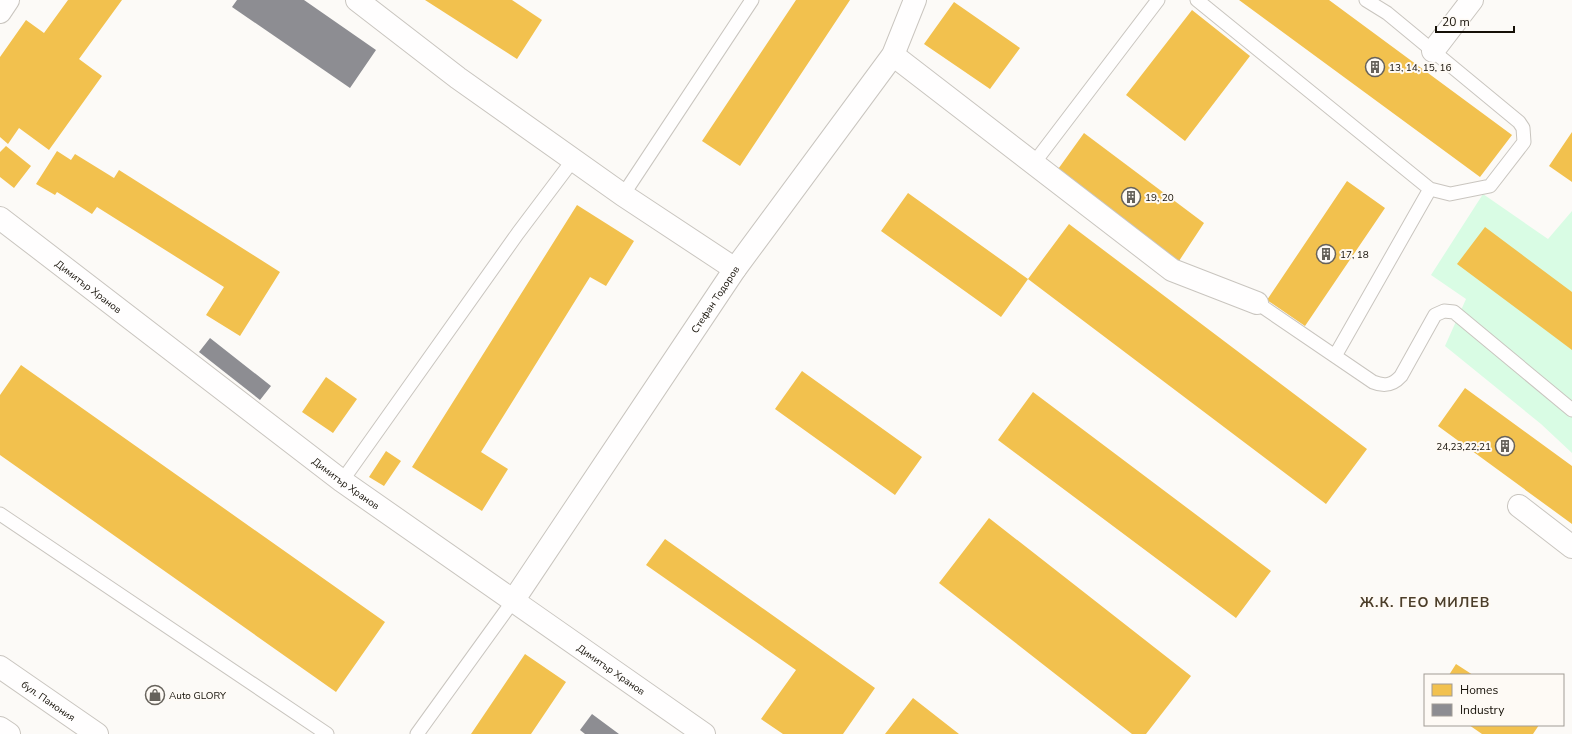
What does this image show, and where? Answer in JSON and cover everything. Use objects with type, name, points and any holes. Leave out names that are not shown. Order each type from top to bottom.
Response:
[{"type":"street","points":[[0,12],[8,0]]},
{"type":"street","points":[[357,0],[458,78],[573,160],[735,269]]},
{"type":"street","name":"Стефан Тодоров","points":[[513,601],[735,269],[893,55],[915,0]]},
{"type":"street","points":[[1433,52],[1472,0]]},
{"type":"street","points":[[893,55],[1172,270],[1257,303]]},
{"type":"street","name":"Димитър Хранов","points":[[0,218],[342,481],[704,734]]},
{"type":"street","points":[[1519,506],[1572,547]]},
{"type":"street","name":"бул. Панония","points":[[0,666],[97,734]]},
{"type":"street","points":[[0,728],[9,734]]},
{"type":"lane","points":[[623,195],[752,0]]},
{"type":"lane","points":[[1034,163],[1158,0]]},
{"type":"lane","points":[[1197,0],[1430,189],[1450,194],[1490,186],[1524,142],[1523,128],[1519,122],[1387,13],[1366,0]]},
{"type":"lane","points":[[342,481],[518,233],[573,160]]},
{"type":"lane","points":[[1335,356],[1430,189]]},
{"type":"lane","points":[[1257,303],[1373,382],[1380,385],[1388,385],[1396,382],[1401,376],[1435,315],[1444,311],[1454,312],[1572,410]]},
{"type":"lane","points":[[0,514],[327,734]]},
{"type":"lane","points":[[417,734],[513,601]]},
{"type":"green space","points":[[1483,194],[1548,239],[1572,211],[1572,453],[1541,424],[1445,346],[1466,299],[1431,275]]},
{"type":"building: Homes","points":[[68,0],[122,0],[79,59],[102,76],[49,150],[19,128],[8,144],[0,137],[0,57],[26,20],[44,33]]},
{"type":"building: Homes","points":[[425,0],[512,0],[542,20],[517,59]]},
{"type":"building: Homes","points":[[796,0],[850,0],[740,166],[702,141]]},
{"type":"building: Homes","name":"13, 14, 15, 16","points":[[1239,0],[1329,0],[1512,135],[1480,177]]},
{"type":"building: Homes","points":[[954,2],[1020,48],[990,89],[924,44]]},
{"type":"building: Homes","points":[[1192,10],[1250,56],[1185,141],[1126,95]]},
{"type":"building: Homes","points":[[1572,132],[1572,182],[1549,166]]},
{"type":"building: Homes","name":"19, 20","points":[[1084,133],[1204,223],[1179,261],[1056,172]]},
{"type":"building: Homes","points":[[6,146],[31,166],[14,188],[0,177],[0,152]]},
{"type":"building: Homes","points":[[57,151],[71,160],[75,154],[114,178],[119,170],[280,272],[240,336],[206,315],[224,287],[97,207],[92,214],[57,192],[55,195],[36,184]]},
{"type":"building: Homes","name":"17, 18","points":[[1347,181],[1385,208],[1305,326],[1267,300]]},
{"type":"building: Homes","points":[[908,193],[1028,279],[1001,317],[881,231]]},
{"type":"building: Homes","points":[[577,205],[634,241],[606,286],[590,277],[481,452],[508,469],[482,511],[412,467]]},
{"type":"building: Homes","points":[[1069,224],[1367,449],[1326,504],[1028,279]]},
{"type":"building: Homes","points":[[1485,227],[1572,292],[1572,350],[1457,264]]},
{"type":"building: Homes","points":[[21,365],[385,622],[336,692],[0,455],[0,395]]},
{"type":"building: Homes","points":[[802,371],[922,457],[895,495],[775,409]]},
{"type":"building: Homes","points":[[326,377],[357,399],[333,433],[302,412]]},
{"type":"building: Homes","name":"24,23,22,21","points":[[1465,388],[1572,466],[1572,524],[1438,426]]},
{"type":"building: Homes","points":[[1033,392],[1271,571],[1236,618],[998,440]]},
{"type":"building: Homes","points":[[386,451],[401,461],[384,486],[369,477]]},
{"type":"building: Homes","points":[[989,518],[1191,676],[1146,734],[1132,734],[939,583]]},
{"type":"building: Homes","points":[[665,539],[875,688],[843,734],[783,734],[761,719],[796,670],[646,565]]},
{"type":"building: Homes","points":[[525,654],[566,682],[531,734],[471,734]]},
{"type":"building: Homes","points":[[1456,664],[1471,674],[1450,674]]},
{"type":"building: Homes","points":[[913,698],[959,734],[885,734]]},
{"type":"building: Homes","points":[[1470,726],[1538,726],[1533,734],[1482,734]]},
{"type":"building: Industry","points":[[237,0],[304,0],[376,50],[350,88],[232,7]]},
{"type":"building: Industry","points":[[210,338],[271,386],[260,400],[199,352]]},
{"type":"building: Industry","points":[[592,714],[619,734],[585,734],[580,730]]},
{"type":"place","name":"13, 14, 15, 16","points":[[1375,67]]},
{"type":"place","name":"19, 20","points":[[1131,197]]},
{"type":"place","name":"17, 18","points":[[1326,254]]},
{"type":"place","name":"24,23,22,21","points":[[1505,446]]},
{"type":"place","name":"Auto GLORY","points":[[155,695]]},
{"type":"district","name":"Ж.К. ГЕО МИЛЕВ","points":[[1425,602]]}]
